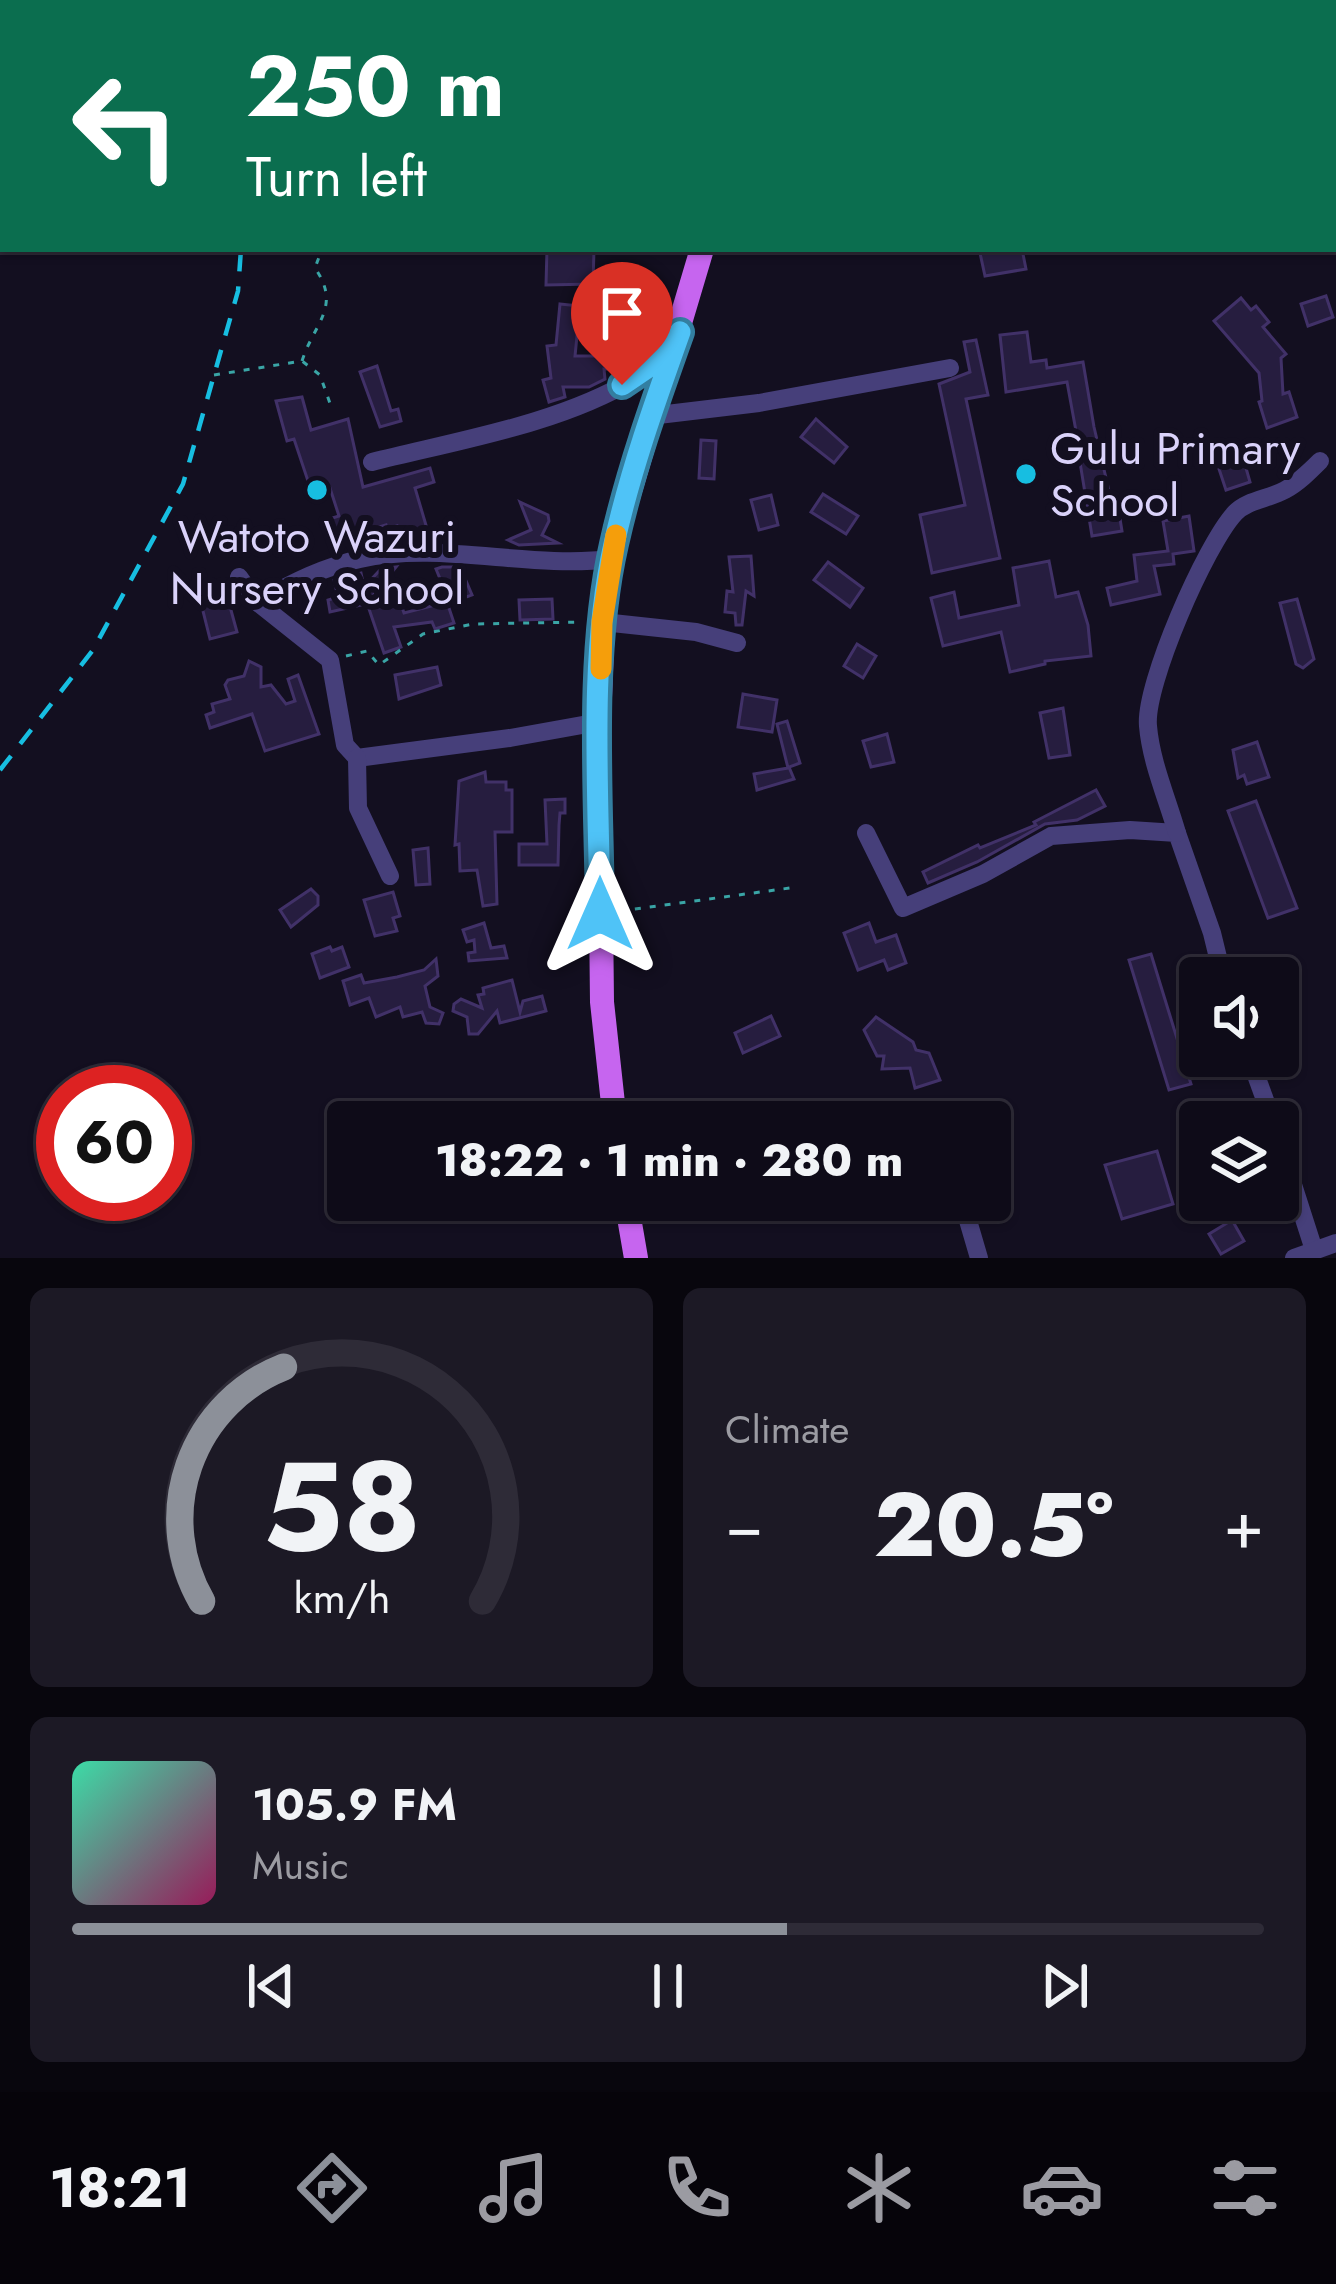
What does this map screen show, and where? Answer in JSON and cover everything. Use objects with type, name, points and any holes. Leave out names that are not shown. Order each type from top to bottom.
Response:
[{"type":"main road","points":[[613,1101],[602,1002],[600,914],[602,622],[611,559],[701,252]]},
{"type":"main road","points":[[630,1221],[636,1258]]},
{"type":"street","points":[[372,462],[518,425],[600,394],[636,378],[680,332]]},
{"type":"street","points":[[650,416],[759,403],[950,368]]},
{"type":"street","points":[[1218,957],[1153,754],[1148,711],[1183,608],[1232,515],[1286,490],[1320,461]]},
{"type":"street","points":[[257,602],[312,573],[362,558],[430,554],[532,562],[611,559]]},
{"type":"street","points":[[239,577],[257,602],[330,660],[341,731],[345,745],[357,758],[358,808],[390,876]]},
{"type":"street","points":[[602,622],[696,632],[737,643]]},
{"type":"street","points":[[357,758],[599,722]]},
{"type":"street","points":[[866,832],[903,908],[983,874],[1051,836],[1130,830],[1177,833]]},
{"type":"street","points":[[1299,1203],[1314,1250]]},
{"type":"street","points":[[969,1221],[980,1258]]},
{"type":"street","points":[[1294,1258],[1336,1243]]},
{"type":"path","points":[[302,361],[326,307],[327,285],[315,269],[321,252]]},
{"type":"path","points":[[214,375],[302,361],[320,375],[332,409]]},
{"type":"path","points":[[330,660],[367,651],[379,665],[423,634],[473,624],[602,622]]},
{"type":"path","points":[[600,914],[790,888]]},
{"type":"building","points":[[547,252],[594,252],[593,284],[546,285]]},
{"type":"building","points":[[1023,252],[1026,269],[985,276],[980,253]]},
{"type":"building","points":[[1326,296],[1333,317],[1308,326],[1301,304]]},
{"type":"building","points":[[1241,298],[1251,310],[1256,306],[1269,322],[1263,327],[1286,354],[1281,358],[1283,394],[1289,392],[1297,417],[1267,428],[1259,402],[1259,373],[1214,321]]},
{"type":"building","points":[[560,304],[580,306],[575,356],[601,356],[601,349],[621,349],[621,369],[604,369],[605,379],[589,387],[563,387],[565,397],[549,402],[543,380],[551,378],[547,346],[556,345]]},
{"type":"building","points":[[1027,332],[1031,362],[1046,360],[1047,368],[1083,362],[1094,427],[1110,495],[1116,494],[1122,531],[1092,536],[1071,432],[1076,431],[1067,382],[1006,392],[1000,335]]},
{"type":"building","points":[[976,340],[988,395],[966,399],[1000,558],[932,573],[920,515],[965,505],[939,384],[970,372],[964,342]]},
{"type":"building","points":[[377,366],[391,411],[398,409],[401,421],[380,427],[360,372]]},
{"type":"building","points":[[302,397],[311,430],[348,419],[363,487],[430,468],[434,482],[415,488],[428,532],[400,539],[397,526],[387,529],[386,525],[349,536],[346,525],[335,535],[327,534],[326,520],[339,516],[330,488],[312,493],[294,439],[287,441],[276,401]]},
{"type":"building","points":[[816,419],[847,447],[834,463],[801,437]]},
{"type":"building","points":[[701,440],[716,441],[714,479],[699,478]]},
{"type":"building","points":[[1244,461],[1250,482],[1226,490],[1219,469]]},
{"type":"building","points":[[823,494],[858,516],[846,534],[811,512]]},
{"type":"building","points":[[771,495],[778,525],[759,530],[751,500]]},
{"type":"building","points":[[520,502],[548,515],[542,535],[558,543],[519,545],[508,540],[531,530]]},
{"type":"building","points":[[1189,516],[1194,551],[1173,554],[1174,564],[1154,566],[1160,594],[1111,605],[1107,588],[1137,581],[1134,555],[1168,551],[1163,521]]},
{"type":"building","points":[[751,556],[754,596],[746,591],[742,625],[736,625],[735,613],[725,612],[727,591],[733,592],[729,557]]},
{"type":"building","points":[[1049,561],[1056,597],[1078,592],[1091,656],[1045,661],[1010,672],[1001,632],[943,646],[931,598],[954,592],[959,618],[1019,605],[1013,568]]},
{"type":"building","points":[[828,562],[863,588],[850,607],[814,580]]},
{"type":"building","points":[[396,567],[366,604],[330,612],[328,600],[338,597],[334,580],[361,573],[364,587],[381,569]]},
{"type":"building","points":[[436,569],[461,569],[472,595],[450,603]]},
{"type":"building","points":[[226,592],[237,632],[210,639],[200,599]]},
{"type":"building","points":[[398,596],[404,613],[447,602],[454,623],[435,629],[432,622],[394,627],[401,647],[384,653],[368,606]]},
{"type":"building","points":[[552,599],[553,619],[520,620],[519,600]]},
{"type":"building","points":[[1297,599],[1314,659],[1303,668],[1296,664],[1280,603]]},
{"type":"building","points":[[857,644],[876,656],[863,678],[844,666]]},
{"type":"building","points":[[249,661],[261,667],[261,687],[271,685],[286,704],[295,701],[288,679],[298,675],[319,734],[265,751],[252,714],[210,728],[206,715],[214,712],[212,704],[230,699],[225,685],[244,676]]},
{"type":"building","points":[[437,667],[441,685],[399,699],[395,675]]},
{"type":"building","points":[[743,694],[777,700],[772,732],[738,727]]},
{"type":"building","points":[[1063,708],[1070,755],[1049,758],[1040,713]]},
{"type":"building","points":[[787,721],[800,763],[789,767],[794,779],[757,790],[754,774],[788,768],[777,724]]},
{"type":"building","points":[[887,734],[894,762],[871,767],[863,741]]},
{"type":"building","points":[[1257,742],[1269,777],[1247,784],[1244,775],[1238,778],[1233,750]]},
{"type":"building","points":[[485,772],[486,782],[506,782],[506,790],[512,790],[512,832],[495,832],[497,904],[483,906],[477,870],[460,871],[459,844],[455,845],[459,781]]},
{"type":"building","points":[[1096,790],[1105,806],[1077,820],[1045,824],[928,883],[923,872],[978,845],[1036,825],[1034,822]]},
{"type":"building","points":[[565,799],[558,865],[519,865],[519,844],[547,844],[545,800]]},
{"type":"building","points":[[1256,801],[1297,908],[1268,918],[1228,811]]},
{"type":"building","points":[[428,848],[430,884],[416,885],[413,850]]},
{"type":"building","points":[[311,889],[318,896],[318,905],[291,927],[280,910]]},
{"type":"building","points":[[393,892],[400,916],[393,918],[397,931],[375,936],[364,900]]},
{"type":"building","points":[[484,923],[491,948],[504,946],[507,958],[469,961],[468,953],[475,952],[474,940],[467,942],[463,930]]},
{"type":"building","points":[[869,923],[876,942],[896,935],[906,963],[888,970],[884,960],[858,970],[844,933]]},
{"type":"building","points":[[330,947],[332,951],[342,947],[349,967],[320,978],[312,954]]},
{"type":"building","points":[[1151,954],[1179,1045],[1179,1077],[1189,1077],[1191,1084],[1169,1090],[1129,960]]},
{"type":"building","points":[[436,959],[438,976],[425,986],[430,1007],[443,1013],[439,1024],[426,1023],[422,1012],[403,1017],[400,1007],[376,1017],[369,998],[350,1005],[343,981],[361,975],[364,983],[397,977],[424,970]]},
{"type":"building","points":[[512,980],[520,1012],[523,1001],[542,996],[546,1011],[500,1023],[497,1011],[478,1034],[469,1034],[467,1017],[453,1011],[454,1004],[461,999],[482,1008],[478,995],[484,994],[483,988]]},
{"type":"building","points":[[771,1016],[780,1036],[743,1053],[735,1033]]},
{"type":"building","points":[[876,1017],[913,1042],[916,1050],[929,1053],[940,1080],[915,1088],[910,1068],[882,1069],[884,1056],[877,1056],[864,1030]]},
{"type":"building","points":[[1157,1151],[1173,1204],[1122,1219],[1105,1165]]},
{"type":"building","points":[[1233,1221],[1244,1241],[1221,1254],[1209,1234]]},
{"type":"railway","points":[[0,770],[93,650],[183,484],[238,291],[241,252]]},
{"type":"slow traffic","points":[[601,669],[602,622],[616,535]]},
{"type":"place","name":"Gulu Primary School","points":[[1026,474]]},
{"type":"place","name":"Watoto Wazuri Nursery School","points":[[317,490]]},
{"type":"route","points":[[600,914],[602,622],[613,548],[650,416],[680,332],[650,366],[622,385]]}]
